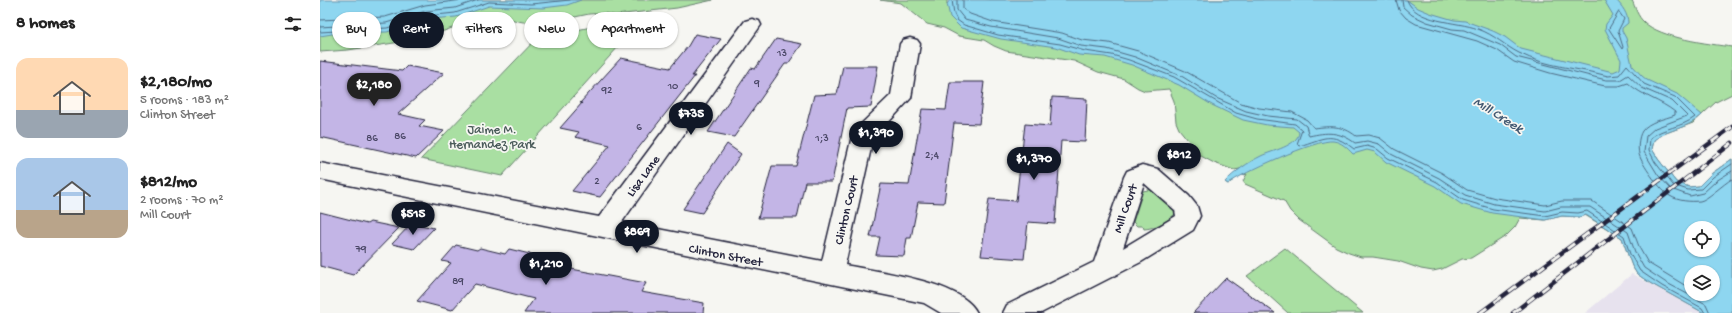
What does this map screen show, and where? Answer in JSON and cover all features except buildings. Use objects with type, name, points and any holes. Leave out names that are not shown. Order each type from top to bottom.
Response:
[{"type":"street","name":"Lisa Lane","points":[[604,228],[752,25]]},
{"type":"street","name":"Clinton Court","points":[[831,274],[863,136],[901,98],[910,44]]},
{"type":"street","name":"Clinton Street","points":[[320,172],[930,293],[964,313]]},
{"type":"street","points":[[1016,313],[1104,268]]},
{"type":"shaded area","points":[[1632,274],[1703,313],[1585,313]]},
{"type":"green space","points":[[471,0],[713,0],[677,8],[642,12],[587,12],[587,14],[579,16],[579,12],[524,12],[524,22],[516,20],[516,12],[452,12],[452,28],[444,31],[444,12],[389,12],[389,44],[381,45],[381,12],[376,12]]},
{"type":"green space","points":[[880,0],[947,0],[947,4],[989,0],[1263,0],[1684,246],[1684,257],[1710,257],[1732,265],[1732,313],[1704,313],[1650,283],[1637,274],[1632,266],[1622,238],[1585,215],[1579,217],[1562,216],[1545,220],[1520,218],[1515,227],[1506,236],[1471,258],[1462,259],[1442,269],[1433,271],[1421,269],[1398,261],[1373,257],[1361,257],[1349,253],[1336,247],[1299,220],[1290,211],[1284,201],[1245,184],[1243,181],[1247,174],[1239,176],[1228,184],[1225,182],[1240,169],[1234,170],[1214,163],[1201,156],[1179,129],[1176,122],[1174,101],[1169,89],[1145,91],[1124,79],[1098,72],[1074,61],[1006,51],[984,40],[959,36],[944,28],[927,24],[901,3]]},
{"type":"green space","points":[[1333,0],[1632,0],[1642,20],[1651,28],[1685,39],[1732,47],[1732,94],[1716,102],[1693,123],[1658,136],[1654,140],[1652,149],[1676,182],[1689,187],[1699,186],[1711,174],[1732,159],[1732,216]]},
{"type":"green space","points":[[332,17],[332,48],[361,48],[320,52],[320,19]]},
{"type":"green space","name":"Jaime M. Hernandez Park","points":[[587,28],[587,48],[617,48],[502,176],[421,159],[527,48],[579,48],[579,30]]},
{"type":"green space","points":[[1153,189],[1177,212],[1162,224],[1144,229],[1143,226],[1137,226],[1133,222],[1143,191]]},
{"type":"green space","points":[[1285,248],[1363,313],[1288,313],[1247,276]]},
{"type":"water","points":[[320,0],[581,0],[567,5],[543,8],[489,6],[471,12],[452,12],[452,17],[444,18],[444,12],[389,12],[389,31],[387,32],[381,32],[381,12],[332,12],[332,34],[320,36]]},
{"type":"water","name":"Mill Creek","points":[[950,0],[1407,0],[1418,8],[1430,13],[1454,20],[1465,21],[1493,31],[1505,37],[1521,49],[1613,72],[1620,69],[1621,60],[1605,29],[1606,24],[1613,15],[1604,0],[1616,0],[1627,16],[1628,23],[1622,28],[1622,31],[1626,38],[1632,65],[1647,80],[1677,94],[1702,115],[1690,124],[1666,133],[1654,140],[1652,149],[1658,159],[1676,182],[1689,187],[1699,186],[1711,174],[1732,159],[1732,313],[1704,313],[1650,283],[1637,274],[1632,266],[1622,238],[1586,215],[1579,217],[1562,216],[1545,220],[1492,213],[1461,204],[1435,186],[1386,162],[1375,152],[1367,150],[1353,154],[1344,146],[1333,141],[1312,145],[1296,151],[1248,172],[1228,184],[1225,182],[1242,168],[1261,156],[1294,141],[1299,132],[1293,127],[1267,125],[1243,120],[1212,105],[1179,85],[1132,65],[1105,57],[1079,55],[1056,47],[1001,39],[961,28],[950,17],[947,4]]},
{"type":"railway","points":[[1480,313],[1732,127]]},
{"type":"railway","points":[[1513,313],[1732,143]]}]
